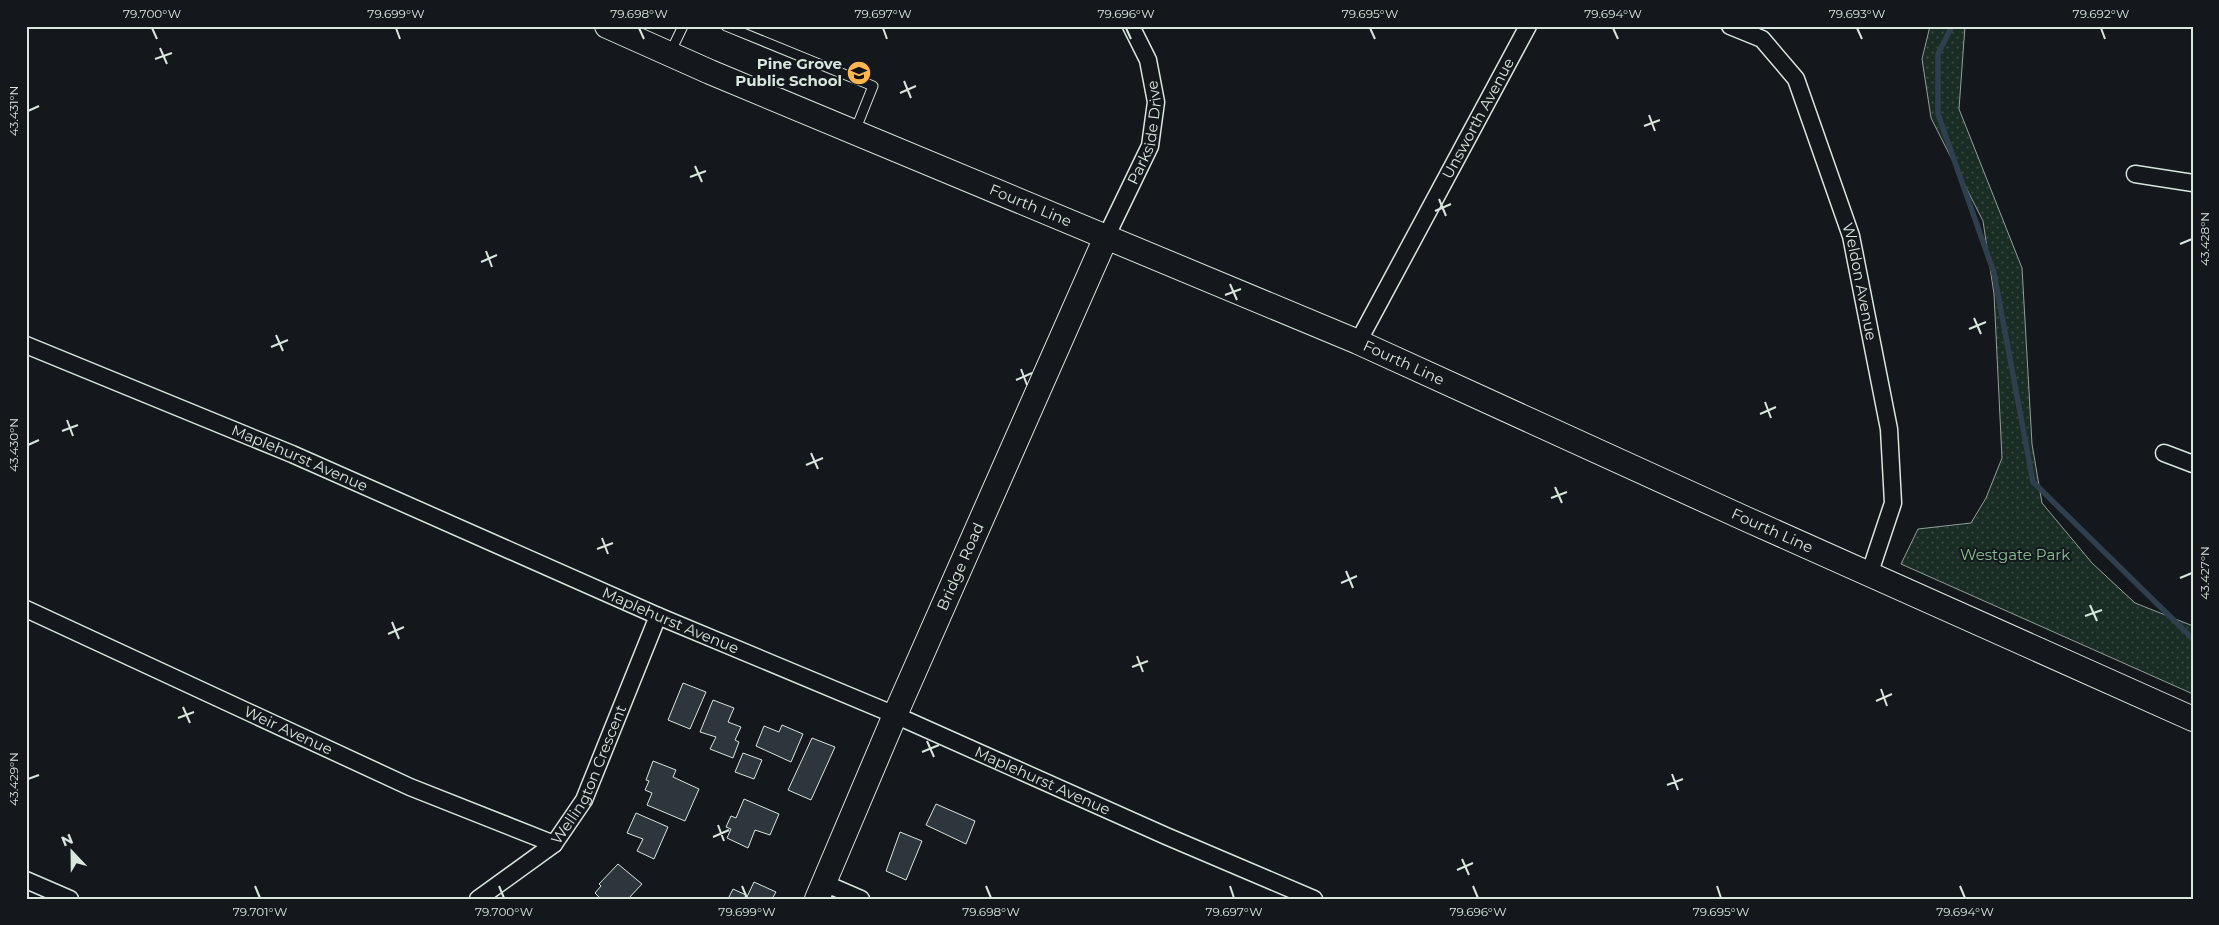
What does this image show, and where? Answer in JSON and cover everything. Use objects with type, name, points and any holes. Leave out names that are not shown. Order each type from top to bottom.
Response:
[{"type":"street","name":"Fourth Line","points":[[607,26],[669,54],[1106,235],[1358,342],[1869,575],[2193,719]]},
{"type":"street","name":"Parkside Drive","points":[[1106,235],[1150,146],[1156,102],[1148,60],[1131,26]]},
{"type":"street","name":"Unsworth Avenue","points":[[1358,342],[1528,26]]},
{"type":"street","name":"Weldon Avenue","points":[[1730,26],[1762,38],[1796,79],[1851,236],[1889,429],[1893,494],[1893,503],[1869,575]]},
{"type":"street","points":[[2135,174],[2193,183]]},
{"type":"street","name":"Bridge Road","points":[[820,891],[895,715],[1106,235]]},
{"type":"street","name":"Maplehurst Avenue","points":[[26,345],[292,454],[658,616],[895,715],[1157,832],[1314,899]]},
{"type":"street","points":[[2164,453],[2193,464]]},
{"type":"street","name":"Weir Avenue","points":[[26,609],[410,787],[554,844]]},
{"type":"street","name":"Wellington Crescent","points":[[478,899],[554,844],[584,800],[658,616]]},
{"type":"street","points":[[26,880],[70,899]]},
{"type":"street","points":[[820,891],[862,899]]},
{"type":"lane","points":[[669,54],[683,26]]},
{"type":"lane","points":[[726,26],[873,86],[855,132]]},
{"type":"green space","name":"Westgate Park","points":[[1930,26],[1965,26],[1959,109],[2022,268],[2032,444],[2042,503],[2092,563],[2135,603],[2193,626],[2193,694],[1901,564],[1918,529],[1971,523],[1986,498],[2002,458],[1994,294],[1983,221],[1931,118],[1922,59]]},
{"type":"building","points":[[683,683],[706,692],[690,729],[668,720]]},
{"type":"building","points":[[713,700],[734,708],[728,722],[741,727],[735,740],[739,742],[733,758],[710,749],[716,737],[700,732]]},
{"type":"building","points":[[782,725],[803,734],[791,762],[756,746],[764,726],[779,732]]},
{"type":"building","points":[[812,738],[835,747],[811,800],[788,790]]},
{"type":"building","points":[[743,753],[762,760],[754,779],[735,772]]},
{"type":"building","points":[[653,761],[676,770],[673,777],[699,789],[685,821],[647,805],[652,793],[645,790],[649,781],[646,780]]},
{"type":"building","points":[[744,799],[779,814],[770,835],[755,830],[748,848],[727,838],[731,829],[726,827],[731,816],[736,818]]},
{"type":"building","points":[[936,804],[975,821],[966,844],[926,825]]},
{"type":"building","points":[[636,813],[668,827],[654,859],[637,851],[643,839],[627,833]]},
{"type":"building","points":[[900,832],[922,841],[906,880],[886,871]]},
{"type":"building","points":[[618,864],[642,884],[628,899],[601,899],[595,893],[601,886],[599,884]]},
{"type":"building","points":[[754,882],[776,892],[772,899],[746,899]]},
{"type":"building","points":[[733,889],[746,895],[744,899],[728,899]]},
{"type":"waterway","points":[[1952,26],[1938,54],[1938,114],[1994,273],[2033,482],[2193,639]]},
{"type":"place","name":"Pine Grove Public School","points":[[859,73]]}]
